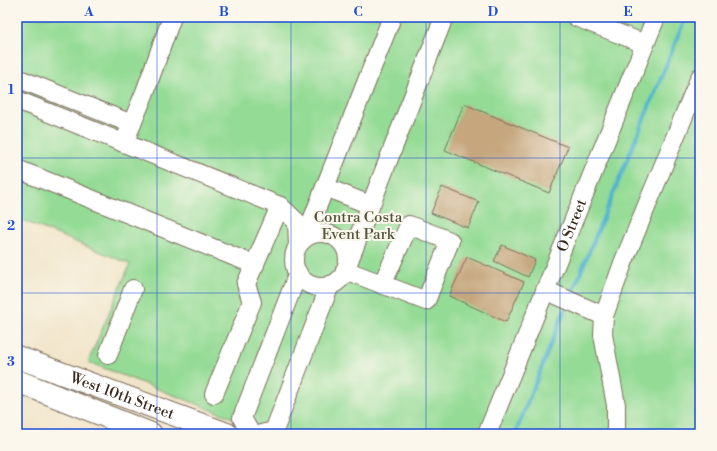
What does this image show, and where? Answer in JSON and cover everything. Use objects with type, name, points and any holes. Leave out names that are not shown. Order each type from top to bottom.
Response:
[{"type":"main road","name":"West 10th Street","points":[[17,356],[227,434]]},
{"type":"main road","name":"West 10th Street","points":[[17,381],[151,434]]},
{"type":"street","points":[[124,143],[172,17]]},
{"type":"street","points":[[392,17],[325,187],[302,241],[295,253],[294,262],[298,274],[314,286],[330,285],[337,281],[346,268],[444,17]]},
{"type":"street","points":[[576,17],[645,44]]},
{"type":"street","name":"O Street","points":[[487,434],[553,293],[656,17]]},
{"type":"street","points":[[616,434],[616,405],[603,335],[604,316],[623,263],[700,77]]},
{"type":"street","points":[[17,78],[132,124]]},
{"type":"street","points":[[17,100],[280,206],[297,222],[302,241]]},
{"type":"street","points":[[17,169],[255,265]]},
{"type":"street","points":[[325,187],[370,205]]},
{"type":"street","points":[[214,394],[252,302],[246,284],[280,206]]},
{"type":"street","points":[[302,241],[313,234],[323,233],[332,235],[345,248],[347,257],[346,268]]},
{"type":"street","points":[[346,268],[382,285]]},
{"type":"street","points":[[251,434],[242,418],[298,274]]},
{"type":"street","points":[[261,434],[274,431],[330,285]]},
{"type":"street","points":[[108,355],[132,289]]},
{"type":"street","points":[[553,293],[604,316]]},
{"type":"green space","name":"Contra Costa Event Park","points":[[17,17],[700,17],[700,434],[671,434],[656,429],[654,434],[274,434],[88,362],[130,264],[17,218]]},
{"type":"building","points":[[464,104],[568,147],[549,193],[445,150]]},
{"type":"building","points":[[442,187],[479,202],[468,228],[431,213]]},
{"type":"building","points":[[502,245],[535,260],[528,277],[494,261]]},
{"type":"building","points":[[467,257],[524,282],[506,322],[449,296]]},
{"type":"waterway","points":[[571,296],[686,17]]},
{"type":"waterway","points":[[515,434],[567,304]]}]
